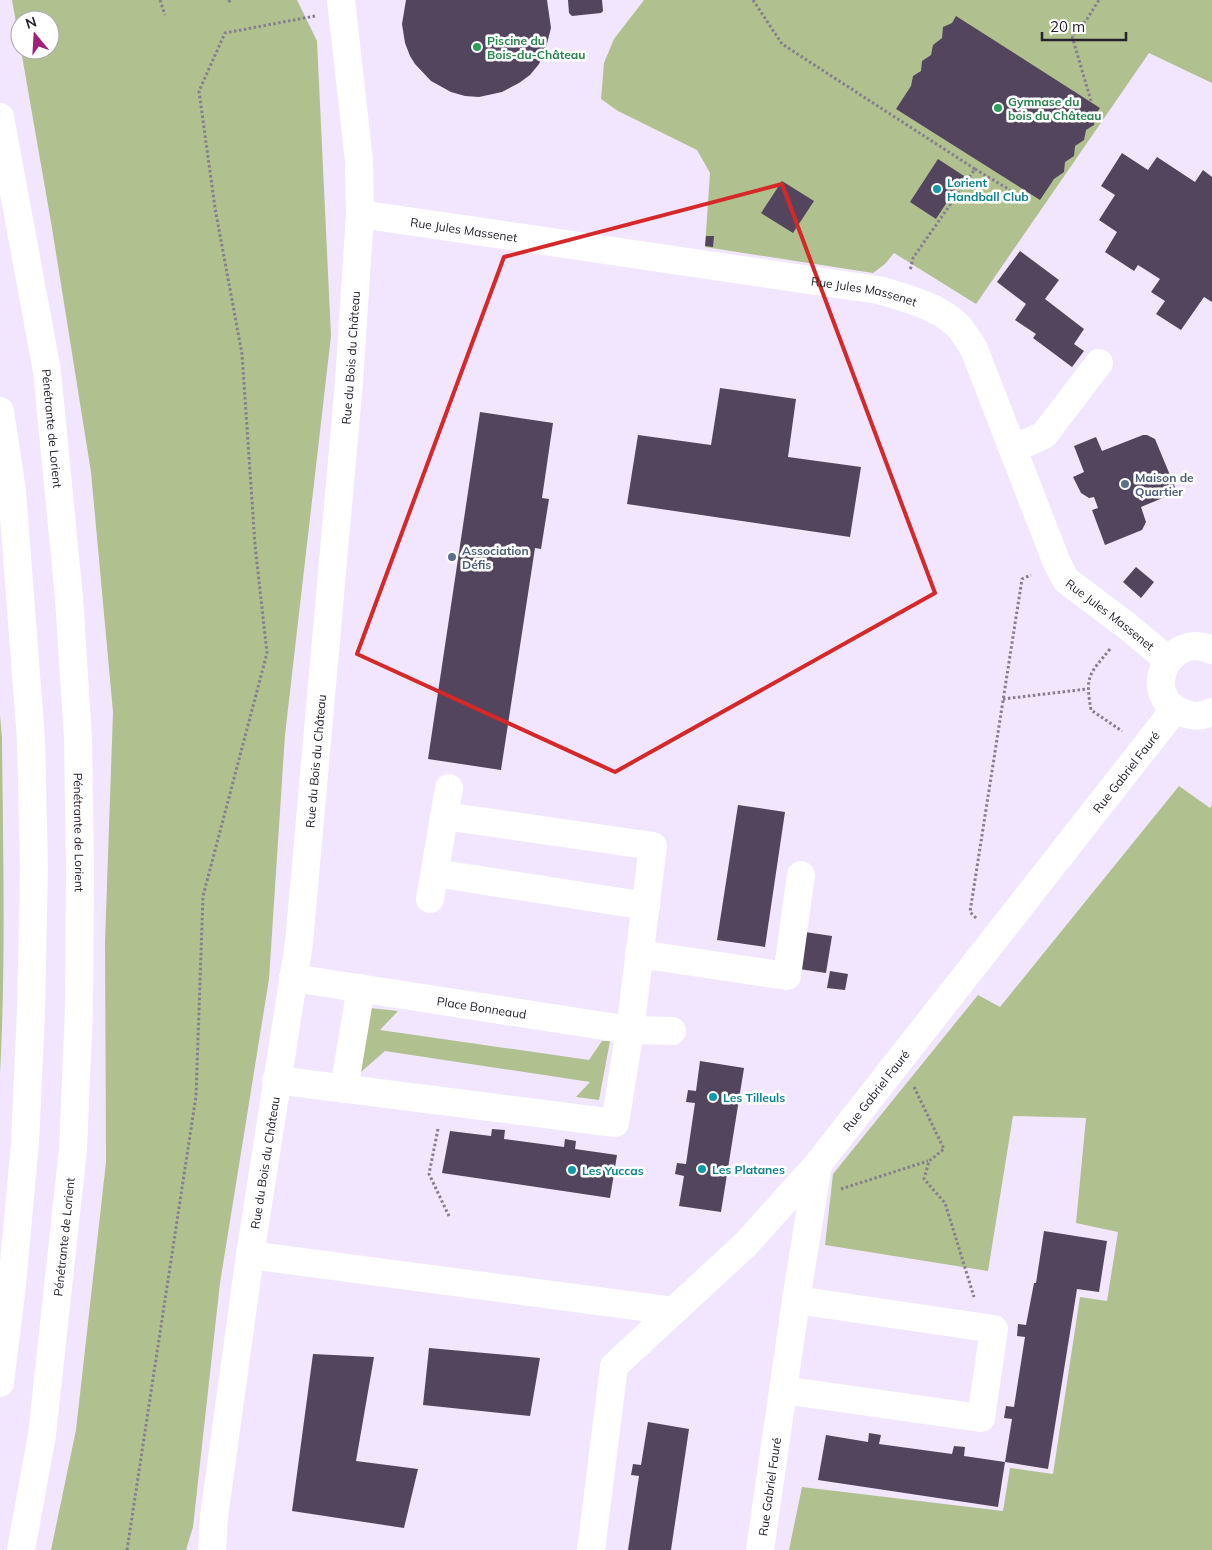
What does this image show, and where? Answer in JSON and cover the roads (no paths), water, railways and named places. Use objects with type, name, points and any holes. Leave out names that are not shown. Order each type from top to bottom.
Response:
[{"type":"main road","name":"Rue du Bois du Château","points":[[212,1550],[214,1517],[250,1255],[276,1080],[299,944],[352,353],[360,214],[359,161],[342,5]]},
{"type":"main road","name":"Pénétrante de Lorient","points":[[0,117],[47,371],[69,598],[78,748],[80,868],[79,990],[73,1149],[42,1435],[22,1550]]},
{"type":"main road","name":"Rue Jules Massenet","points":[[360,214],[878,290],[904,297],[934,309],[957,325],[974,349],[1057,563],[1066,580],[1168,660]]},
{"type":"main road","points":[[1013,450],[1044,435],[1099,363]]},
{"type":"main road","points":[[0,411],[12,491],[31,740],[34,868],[31,1011],[25,1143],[12,1285],[0,1382]]},
{"type":"main road","points":[[1212,650],[1205,647],[1191,646],[1178,651],[1168,660],[1162,672],[1161,686],[1165,699],[1175,709],[1188,716],[1203,716],[1212,712]]},
{"type":"main road","name":"Rue Gabriel Fauré","points":[[760,1550],[796,1300],[818,1164],[1175,709]]},
{"type":"main road","points":[[449,788],[432,886],[646,906]]},
{"type":"main road","points":[[276,1080],[614,1123],[630,1030],[653,846],[444,816]]},
{"type":"main road","points":[[640,954],[787,976],[801,875]]},
{"type":"main road","name":"Place Bonneaud","points":[[293,978],[630,1030],[672,1031]]},
{"type":"main road","points":[[344,1089],[361,988]]},
{"type":"main road","points":[[591,1550],[614,1366],[746,1244],[818,1164]]},
{"type":"main road","points":[[250,1255],[674,1311]]},
{"type":"main road","points":[[783,1390],[981,1418],[994,1328],[796,1300]]},
{"type":"main road","name":"Rue du Bois du Château","points":[[202,1550],[214,1517]]},
{"type":"place","name":"Piscine du Bois-du-Château","points":[[477,47]]},
{"type":"place","name":"Gymnase du bois du Château","points":[[998,108]]},
{"type":"place","name":"Lorient Handball Club","points":[[937,189]]},
{"type":"place","name":"Maison de Quartier","points":[[1125,484]]},
{"type":"place","name":"Association Défis","points":[[452,557]]},
{"type":"place","name":"Les Tilleuls","points":[[713,1097]]},
{"type":"place","name":"Les Platanes","points":[[702,1169]]},
{"type":"place","name":"Les Yuccas","points":[[572,1170]]}]
